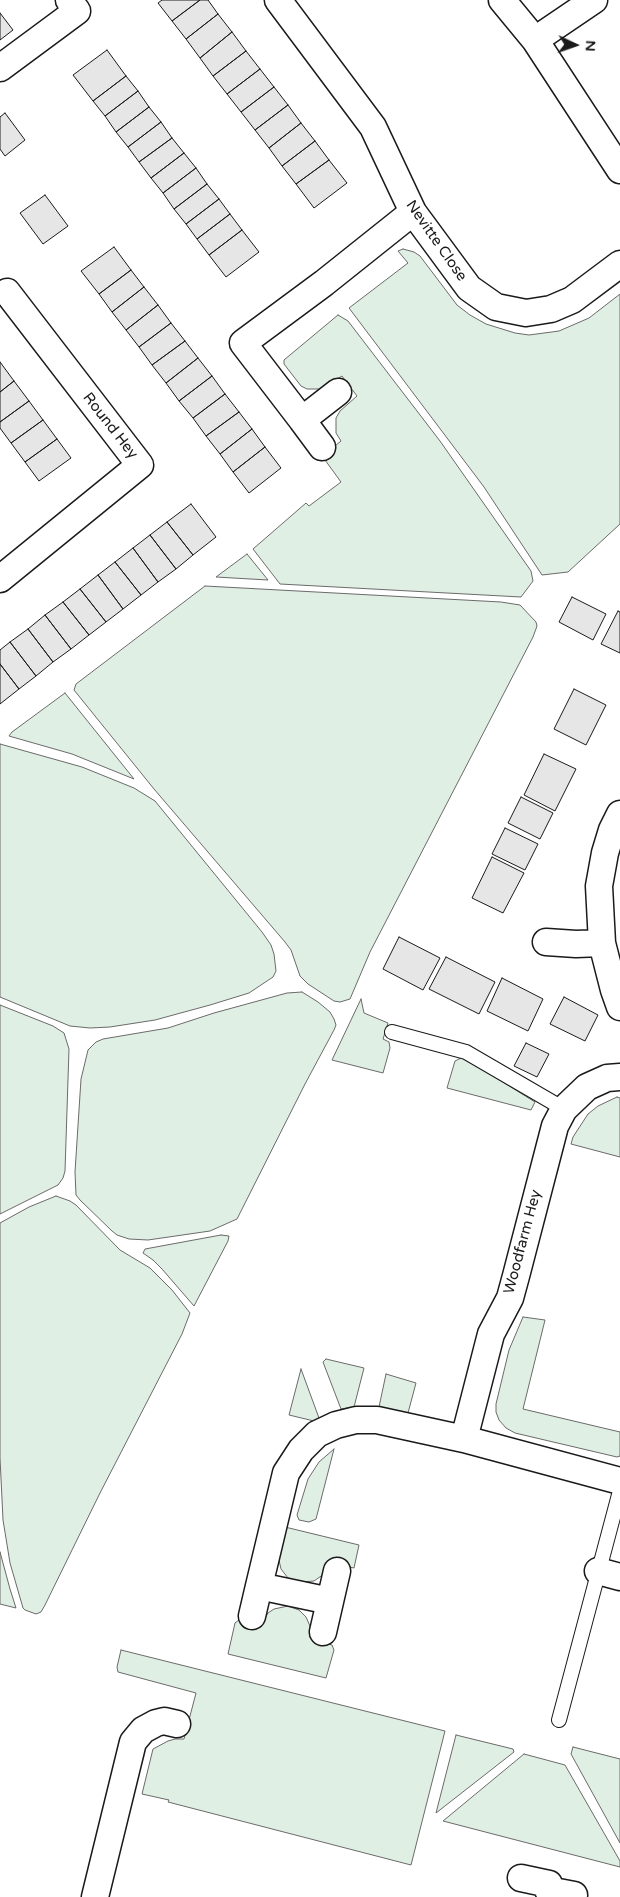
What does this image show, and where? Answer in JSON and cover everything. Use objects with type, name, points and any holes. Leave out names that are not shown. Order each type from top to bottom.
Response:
[{"type":"street","points":[[0,68],[77,12],[69,0]]},
{"type":"street","name":"Nevitte Close","points":[[278,0],[373,127],[412,212],[469,288],[496,307],[526,313],[551,309],[572,300],[620,264]]},
{"type":"street","points":[[502,0],[535,40],[620,170]]},
{"type":"street","points":[[535,40],[594,0]]},
{"type":"street","points":[[322,446],[243,343],[412,212]]},
{"type":"street","name":"Round Hey","points":[[0,579],[140,465],[7,292]]},
{"type":"street","points":[[302,420],[338,392]]},
{"type":"street","points":[[620,814],[612,830],[605,853],[599,886],[602,943],[620,1007]]},
{"type":"street","points":[[546,942],[602,943]]},
{"type":"street","name":"Woodfarm Hey","points":[[464,1439],[491,1334],[510,1298],[546,1154],[555,1126],[564,1109],[587,1087],[607,1078],[620,1077]]},
{"type":"street","points":[[252,1616],[286,1473],[301,1450],[317,1434],[336,1425],[356,1420],[376,1420],[464,1439],[620,1481]]},
{"type":"street","points":[[323,1632],[337,1571]]},
{"type":"street","points":[[259,1586],[330,1601]]},
{"type":"street","points":[[95,1897],[133,1742],[143,1730],[156,1723],[164,1721],[177,1724]]},
{"type":"street","points":[[521,1878],[549,1884],[547,1893],[574,1896]]},
{"type":"lane","points":[[392,1032],[466,1052],[564,1109]]},
{"type":"lane","points":[[559,1720],[609,1574],[620,1492]]},
{"type":"green space","points":[[403,249],[420,256],[457,305],[470,315],[486,324],[515,333],[529,335],[559,331],[589,318],[620,294],[620,524],[568,572],[542,575],[484,487],[349,308],[408,263],[398,251]]},
{"type":"green space","points":[[338,315],[348,321],[440,441],[531,571],[533,581],[521,597],[280,584],[253,549],[306,503],[309,506],[341,482],[325,460],[325,454],[341,441],[336,433],[336,418],[340,411],[357,396],[342,376],[321,389],[307,389],[301,386],[284,364],[284,360]]},
{"type":"green space","points":[[247,554],[268,580],[216,577]]},
{"type":"green space","points":[[205,586],[501,602],[520,605],[536,622],[537,626],[533,637],[370,952],[350,999],[340,1002],[334,1001],[308,984],[300,976],[291,950],[285,942],[154,789],[74,690],[76,684]]},
{"type":"green space","points":[[65,693],[134,779],[72,754],[9,736]]},
{"type":"green space","points":[[0,744],[82,767],[134,788],[155,801],[271,945],[276,971],[273,977],[249,993],[210,1005],[155,1020],[110,1027],[70,1026],[0,997]]},
{"type":"green space","points":[[302,992],[330,1012],[336,1025],[237,1219],[210,1231],[148,1240],[129,1239],[117,1235],[76,1195],[75,1172],[81,1079],[88,1050],[96,1042],[103,1039],[168,1028],[287,993]]},
{"type":"green space","points":[[361,999],[364,1013],[388,1023],[383,1039],[389,1042],[390,1048],[383,1073],[332,1060]]},
{"type":"green space","points":[[0,1005],[53,1026],[64,1033],[69,1049],[65,1171],[63,1178],[58,1185],[0,1214]]},
{"type":"green space","points":[[461,1058],[466,1059],[535,1102],[531,1110],[447,1088],[455,1061]]},
{"type":"green space","points":[[617,1097],[620,1098],[620,1157],[571,1144],[573,1137],[588,1114],[598,1106]]},
{"type":"green space","points":[[56,1196],[76,1205],[120,1250],[150,1268],[172,1290],[190,1313],[182,1334],[45,1605],[41,1612],[36,1614],[23,1608],[10,1563],[3,1520],[0,1458],[0,1223],[29,1207]]},
{"type":"green space","points":[[221,1235],[229,1236],[228,1241],[194,1306],[162,1269],[143,1253],[145,1249]]},
{"type":"green space","points":[[523,1317],[545,1320],[523,1409],[620,1432],[620,1456],[617,1457],[515,1433],[506,1428],[499,1420],[496,1404],[509,1350]]},
{"type":"green space","points":[[326,1359],[364,1368],[354,1407],[341,1409],[323,1362]]},
{"type":"green space","points":[[301,1369],[319,1418],[314,1421],[289,1415]]},
{"type":"green space","points":[[386,1374],[416,1383],[408,1413],[379,1407]]},
{"type":"green space","points":[[334,1449],[316,1519],[309,1522],[299,1520],[297,1515],[308,1479],[319,1462]]},
{"type":"green space","points":[[285,1527],[359,1545],[354,1568],[330,1563],[324,1574],[314,1581],[302,1582],[288,1578],[281,1569],[278,1556]]},
{"type":"green space","points":[[0,1552],[10,1589],[16,1608],[0,1604]]},
{"type":"green space","points":[[288,1606],[299,1610],[306,1617],[310,1626],[310,1638],[332,1645],[334,1650],[326,1678],[228,1654],[235,1623],[239,1620],[261,1625],[268,1613],[274,1609]]},
{"type":"green space","points":[[121,1650],[445,1731],[411,1865],[142,1794],[153,1749],[168,1741],[184,1739],[196,1693],[118,1672],[117,1667]]},
{"type":"green space","points":[[456,1735],[513,1749],[514,1752],[436,1813]]},
{"type":"green space","points":[[573,1747],[620,1759],[620,1843],[571,1754]]},
{"type":"green space","points":[[524,1754],[565,1765],[620,1861],[620,1867],[443,1821]]},
{"type":"building","points":[[162,0],[200,0],[172,21],[158,3]]},
{"type":"building","points":[[200,0],[208,0],[218,14],[186,39],[172,21]]},
{"type":"building","points":[[0,13],[13,30],[0,40]]},
{"type":"building","points":[[218,14],[232,32],[200,58],[186,39]]},
{"type":"building","points":[[232,32],[246,51],[213,76],[200,58]]},
{"type":"building","points":[[107,50],[126,76],[93,101],[73,75]]},
{"type":"building","points":[[246,51],[260,69],[227,94],[213,76]]},
{"type":"building","points":[[260,69],[274,87],[241,112],[227,94]]},
{"type":"building","points":[[126,76],[138,91],[105,116],[93,101]]},
{"type":"building","points":[[274,87],[288,105],[255,130],[241,112]]},
{"type":"building","points":[[138,91],[149,107],[116,132],[105,116]]},
{"type":"building","points":[[288,105],[301,123],[269,148],[255,130]]},
{"type":"building","points":[[149,107],[161,122],[128,147],[116,132]]},
{"type":"building","points":[[5,113],[25,140],[5,156],[0,149],[0,117]]},
{"type":"building","points":[[161,122],[172,138],[139,162],[128,147]]},
{"type":"building","points":[[301,123],[315,141],[282,166],[269,148]]},
{"type":"building","points":[[172,138],[184,153],[151,178],[139,162]]},
{"type":"building","points":[[315,141],[329,160],[296,184],[282,166]]},
{"type":"building","points":[[184,153],[196,168],[163,193],[151,178]]},
{"type":"building","points":[[329,160],[347,183],[314,208],[296,184]]},
{"type":"building","points":[[196,168],[207,184],[174,209],[163,193]]},
{"type":"building","points":[[207,184],[219,199],[186,224],[174,209]]},
{"type":"building","points":[[45,195],[68,226],[43,244],[20,213]]},
{"type":"building","points":[[219,199],[230,214],[197,239],[186,224]]},
{"type":"building","points":[[230,214],[242,230],[209,255],[197,239]]},
{"type":"building","points":[[242,230],[259,252],[226,277],[209,255]]},
{"type":"building","points":[[114,247],[131,270],[99,294],[81,271]]},
{"type":"building","points":[[131,270],[144,287],[112,312],[99,294]]},
{"type":"building","points":[[144,287],[158,305],[126,330],[112,312]]},
{"type":"building","points":[[158,305],[171,323],[139,347],[126,330]]},
{"type":"building","points":[[171,323],[185,341],[152,365],[139,347]]},
{"type":"building","points":[[185,341],[198,358],[166,383],[152,365]]},
{"type":"building","points":[[198,358],[212,376],[179,401],[166,383]]},
{"type":"building","points":[[0,362],[14,381],[0,392]]},
{"type":"building","points":[[212,376],[225,394],[193,418],[179,401]]},
{"type":"building","points":[[14,381],[29,401],[0,422],[0,392]]},
{"type":"building","points":[[225,394],[239,412],[206,436],[193,418]]},
{"type":"building","points":[[29,401],[43,420],[11,443],[0,428],[0,422]]},
{"type":"building","points":[[239,412],[252,429],[220,454],[206,436]]},
{"type":"building","points":[[43,420],[57,439],[25,462],[11,443]]},
{"type":"building","points":[[252,429],[265,447],[233,472],[220,454]]},
{"type":"building","points":[[57,439],[71,458],[39,481],[25,462]]},
{"type":"building","points":[[265,447],[281,468],[249,493],[233,472]]},
{"type":"building","points":[[191,504],[216,537],[193,555],[167,522]]},
{"type":"building","points":[[167,522],[193,555],[176,569],[150,535]]},
{"type":"building","points":[[150,535],[176,569],[158,582],[133,548]]},
{"type":"building","points":[[133,548],[158,582],[141,595],[115,562]]},
{"type":"building","points":[[115,562],[141,595],[123,609],[98,575]]},
{"type":"building","points":[[98,575],[123,609],[106,622],[80,589]]},
{"type":"building","points":[[80,589],[106,622],[89,635],[63,602]]},
{"type":"building","points":[[572,597],[606,614],[593,640],[559,622]]},
{"type":"building","points":[[63,602],[89,635],[71,649],[45,615]]},
{"type":"building","points":[[618,611],[620,612],[620,653],[601,644]]},
{"type":"building","points":[[45,615],[71,649],[53,662],[28,629]]},
{"type":"building","points":[[28,629],[53,662],[36,676],[10,642]]},
{"type":"building","points":[[10,642],[36,676],[19,689],[0,664],[0,650]]},
{"type":"building","points":[[0,664],[19,689],[0,704]]},
{"type":"building","points":[[574,689],[606,705],[586,745],[554,729]]},
{"type":"building","points":[[544,754],[576,769],[555,811],[524,795]]},
{"type":"building","points":[[521,797],[553,813],[540,839],[508,823]]},
{"type":"building","points":[[505,828],[538,844],[525,870],[492,854]]},
{"type":"building","points":[[492,857],[524,873],[503,913],[472,898]]},
{"type":"building","points":[[399,937],[440,958],[423,990],[383,969]]},
{"type":"building","points":[[446,957],[495,982],[479,1014],[429,989]]},
{"type":"building","points":[[502,978],[543,999],[528,1031],[487,1011]]},
{"type":"building","points":[[564,997],[598,1015],[585,1041],[550,1024]]},
{"type":"building","points":[[526,1043],[549,1054],[537,1077],[514,1066]]}]
